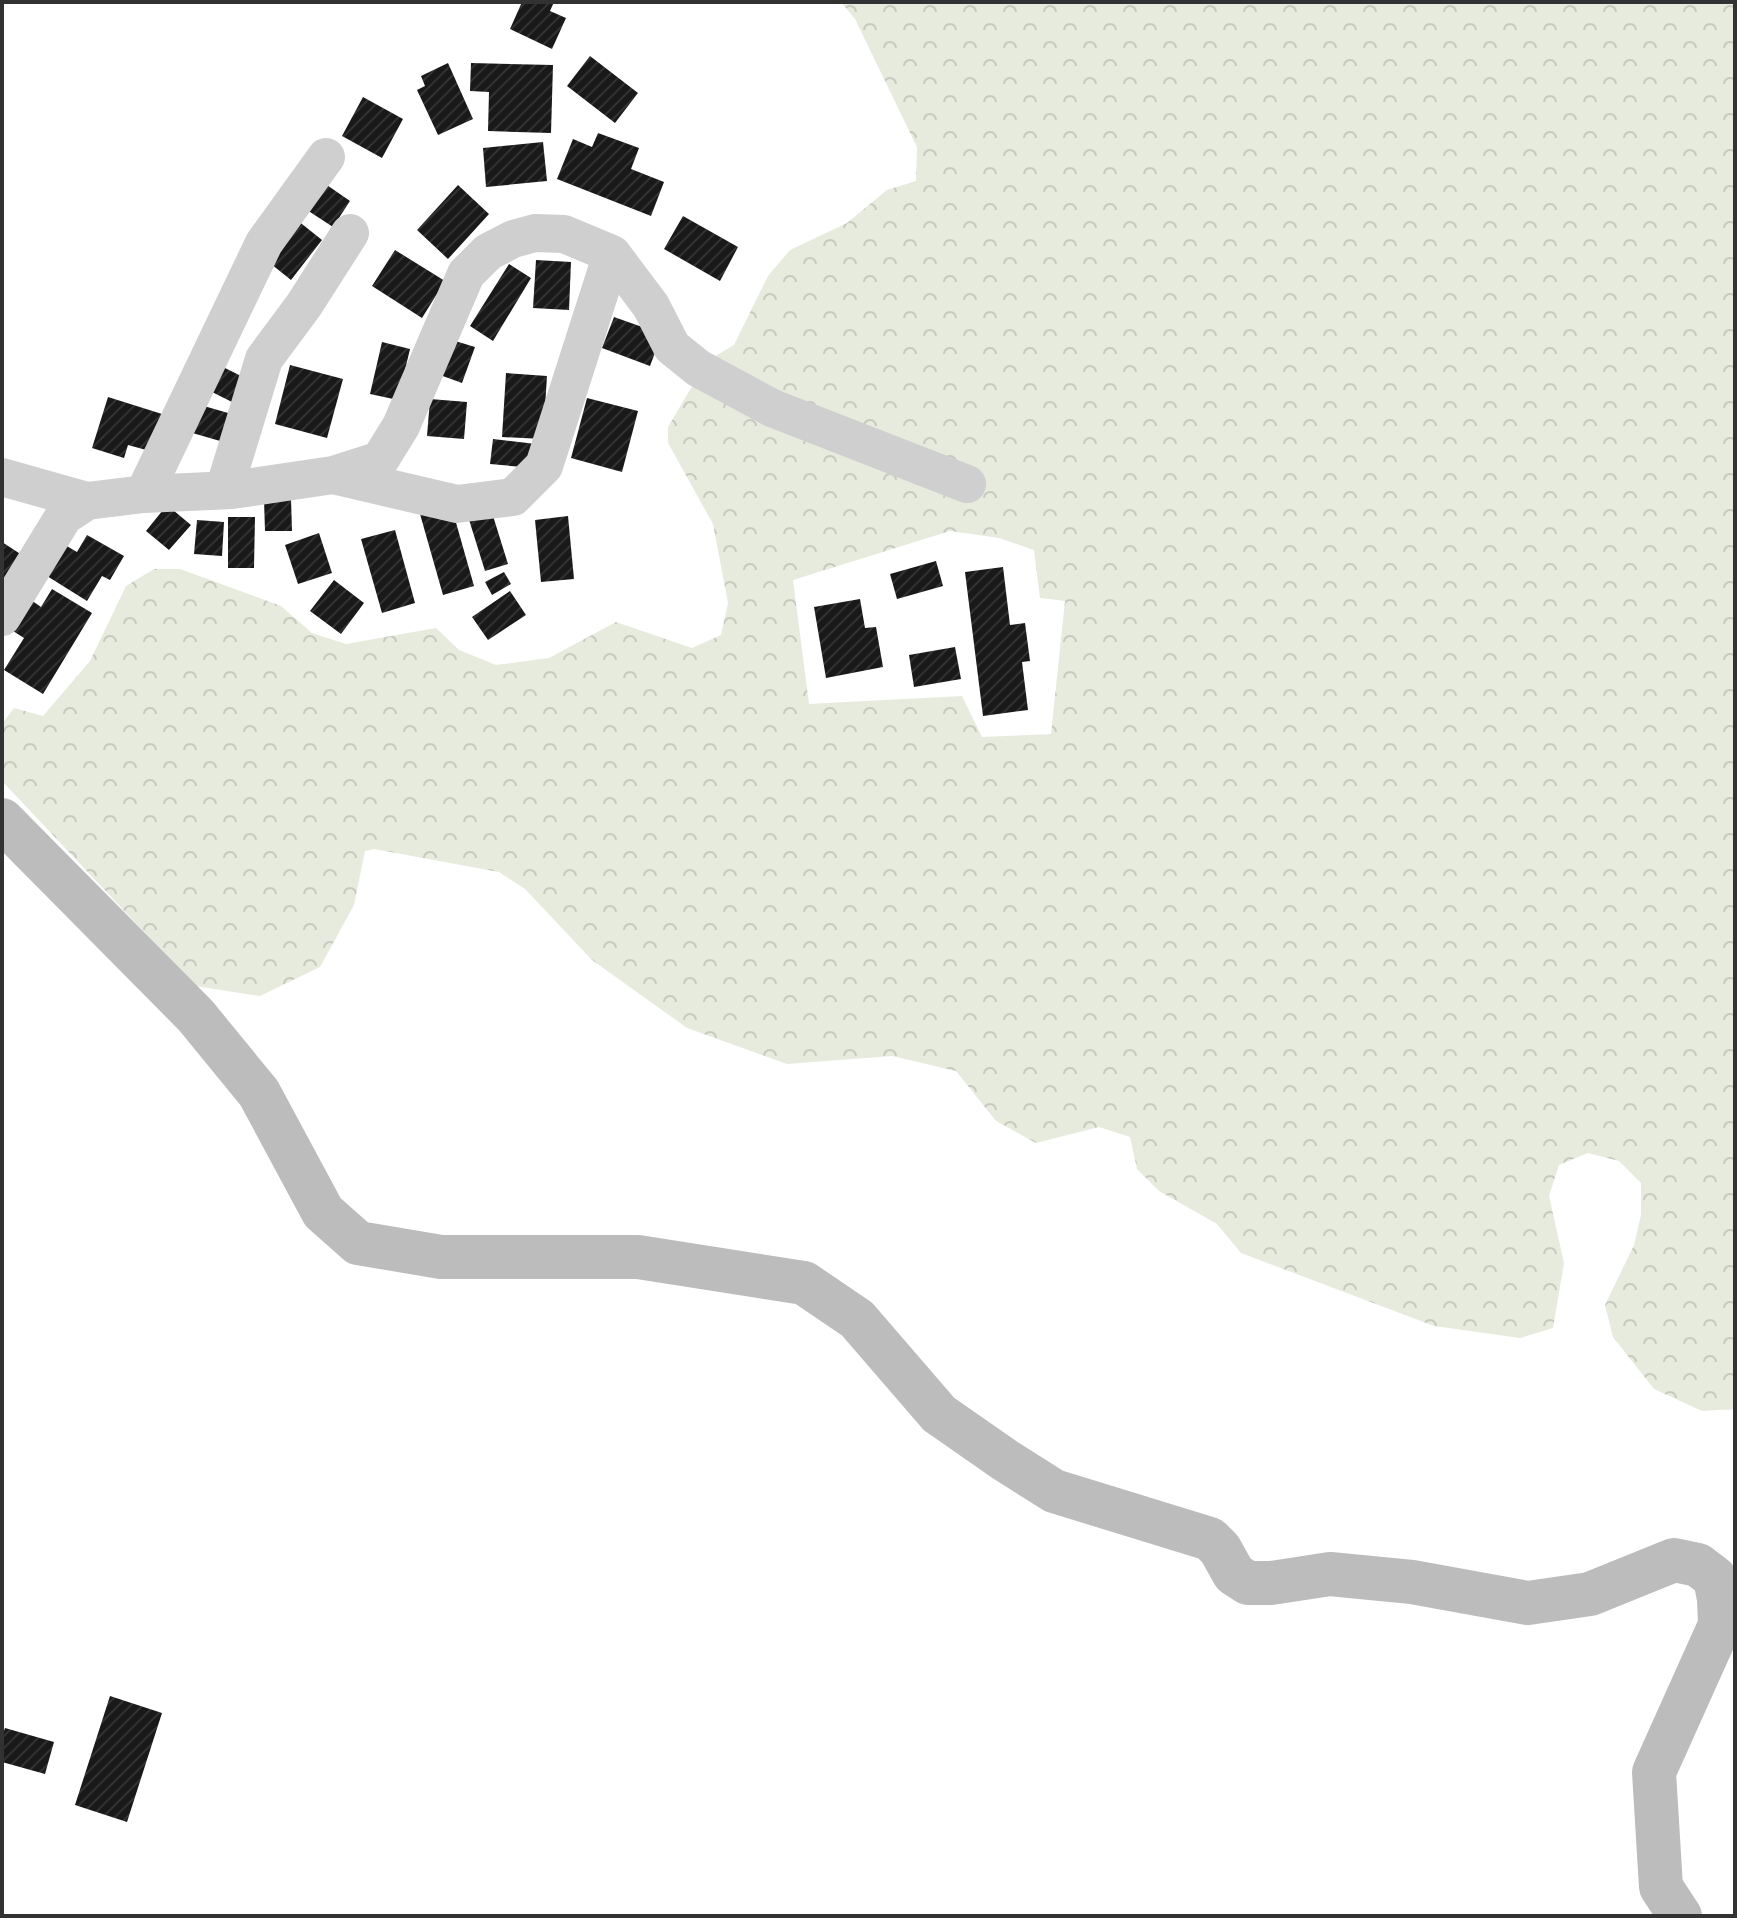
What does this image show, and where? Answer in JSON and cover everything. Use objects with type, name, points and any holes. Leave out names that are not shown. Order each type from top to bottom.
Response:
[{"type":"street","points":[[144,494],[264,243],[326,157]]},
{"type":"street","points":[[224,490],[264,359],[304,305],[350,233]]},
{"type":"street","points":[[2,477],[87,501],[144,494],[224,490],[333,475],[380,460],[401,426],[466,274],[488,252],[513,239],[535,233],[564,234],[612,254],[651,306],[672,347],[698,368],[772,408],[967,484]]},
{"type":"street","points":[[333,475],[457,504],[513,497],[544,466],[612,254]]},
{"type":"street","points":[[2,617],[64,516],[87,501]]},
{"type":"street","points":[[2,820],[196,1016],[259,1093],[323,1212],[358,1243],[441,1257],[638,1257],[804,1283],[857,1319],[939,1414],[1005,1460],[1054,1491],[1210,1539],[1220,1549],[1234,1574],[1248,1583],[1271,1583],[1330,1574],[1412,1582],[1528,1603],[1590,1594],[1674,1560],[1698,1565],[1715,1578],[1720,1625],[1654,1772],[1661,1887],[1680,1916]]},
{"type":"green space","points":[[841,2],[1735,2],[1735,1409],[1702,1411],[1654,1389],[1613,1337],[1605,1305],[1634,1245],[1641,1215],[1641,1183],[1619,1161],[1588,1153],[1559,1165],[1549,1196],[1564,1263],[1553,1328],[1520,1338],[1434,1326],[1241,1253],[1217,1224],[1159,1191],[1137,1169],[1130,1137],[1099,1127],[1036,1143],[996,1121],[956,1071],[892,1056],[787,1064],[687,1028],[592,960],[525,889],[499,872],[374,849],[365,851],[354,905],[320,967],[260,996],[195,986],[2,781],[2,724],[14,708],[43,716],[90,661],[126,586],[154,569],[180,569],[281,606],[312,633],[346,644],[436,628],[459,650],[496,665],[549,658],[616,622],[692,648],[721,635],[728,603],[713,524],[668,443],[668,427],[707,361],[734,345],[768,276],[790,250],[847,223],[887,190],[916,181],[917,147],[855,19]],"holes":[[[950,531],[999,538],[1034,550],[1040,598],[1065,601],[1051,734],[982,737],[962,696],[809,704],[793,580]]]},
{"type":"building","points":[[522,2],[554,2],[550,11],[566,18],[552,49],[510,29]]},
{"type":"building","points":[[590,56],[638,93],[615,123],[567,86]]},
{"type":"building","points":[[448,63],[473,119],[438,135],[417,90],[425,86],[421,76]]},
{"type":"building","points":[[471,63],[553,65],[551,133],[488,131],[489,92],[470,91]]},
{"type":"building","points":[[363,97],[403,119],[382,158],[342,136]]},
{"type":"building","points":[[598,133],[639,148],[631,169],[664,182],[651,216],[557,179],[573,139],[592,147]]},
{"type":"building","points":[[543,142],[547,181],[486,187],[483,148]]},
{"type":"building","points":[[324,183],[350,201],[333,227],[307,210]]},
{"type":"building","points":[[458,185],[489,214],[448,259],[417,230]]},
{"type":"building","points":[[683,216],[738,247],[720,281],[664,249]]},
{"type":"building","points":[[297,220],[322,240],[291,280],[266,260]]},
{"type":"building","points":[[395,250],[445,281],[422,318],[372,286]]},
{"type":"building","points":[[536,260],[571,262],[569,310],[533,308]]},
{"type":"building","points":[[509,264],[531,278],[493,341],[470,326]]},
{"type":"building","points":[[614,317],[662,334],[650,366],[602,348]]},
{"type":"building","points":[[452,340],[475,347],[462,383],[440,375]]},
{"type":"building","points":[[382,342],[410,349],[398,400],[370,394]]},
{"type":"building","points":[[290,365],[343,379],[327,438],[275,424]]},
{"type":"building","points":[[223,367],[245,378],[232,402],[210,391]]},
{"type":"building","points":[[506,373],[547,376],[543,439],[502,437]]},
{"type":"building","points":[[108,397],[162,414],[150,451],[128,445],[124,458],[92,448]]},
{"type":"building","points":[[587,398],[638,411],[622,472],[571,458]]},
{"type":"building","points":[[430,399],[467,402],[464,439],[427,436]]},
{"type":"building","points":[[197,404],[235,415],[227,443],[189,432]]},
{"type":"building","points":[[493,439],[536,444],[534,468],[490,464]]},
{"type":"building","points":[[291,499],[292,531],[265,531],[264,500]]},
{"type":"building","points":[[489,503],[508,564],[485,571],[466,510]]},
{"type":"building","points":[[167,505],[191,525],[169,550],[146,531]]},
{"type":"building","points":[[451,505],[474,586],[443,595],[420,514]]},
{"type":"building","points":[[568,516],[574,579],[541,582],[535,520]]},
{"type":"building","points":[[228,517],[255,517],[254,568],[228,568]]},
{"type":"building","points":[[197,520],[224,522],[222,556],[194,554]]},
{"type":"building","points":[[395,530],[415,603],[382,613],[361,539]]},
{"type":"building","points":[[319,533],[332,573],[298,584],[285,545]]},
{"type":"building","points":[[87,535],[124,556],[110,580],[102,576],[87,601],[47,576],[65,545],[77,552]]},
{"type":"building","points":[[2,542],[25,557],[2,591]]},
{"type":"building","points":[[936,561],[943,586],[897,599],[890,574]]},
{"type":"building","points":[[1003,567],[1010,625],[1025,623],[1030,661],[1022,662],[1028,710],[983,716],[965,572]]},
{"type":"building","points":[[504,572],[511,584],[492,595],[485,582]]},
{"type":"building","points":[[334,580],[364,603],[341,634],[310,611]]},
{"type":"building","points":[[52,589],[92,613],[43,694],[4,670],[24,638],[13,631],[31,600],[41,607]]},
{"type":"building","points":[[510,591],[526,615],[488,640],[472,617]]},
{"type":"building","points":[[860,599],[865,628],[876,627],[883,667],[826,678],[814,607]]},
{"type":"building","points":[[955,647],[961,679],[914,687],[909,655]]},
{"type":"building","points":[[110,1696],[162,1713],[127,1822],[75,1805]]},
{"type":"building","points":[[5,1728],[54,1742],[45,1774],[2,1762]]}]
